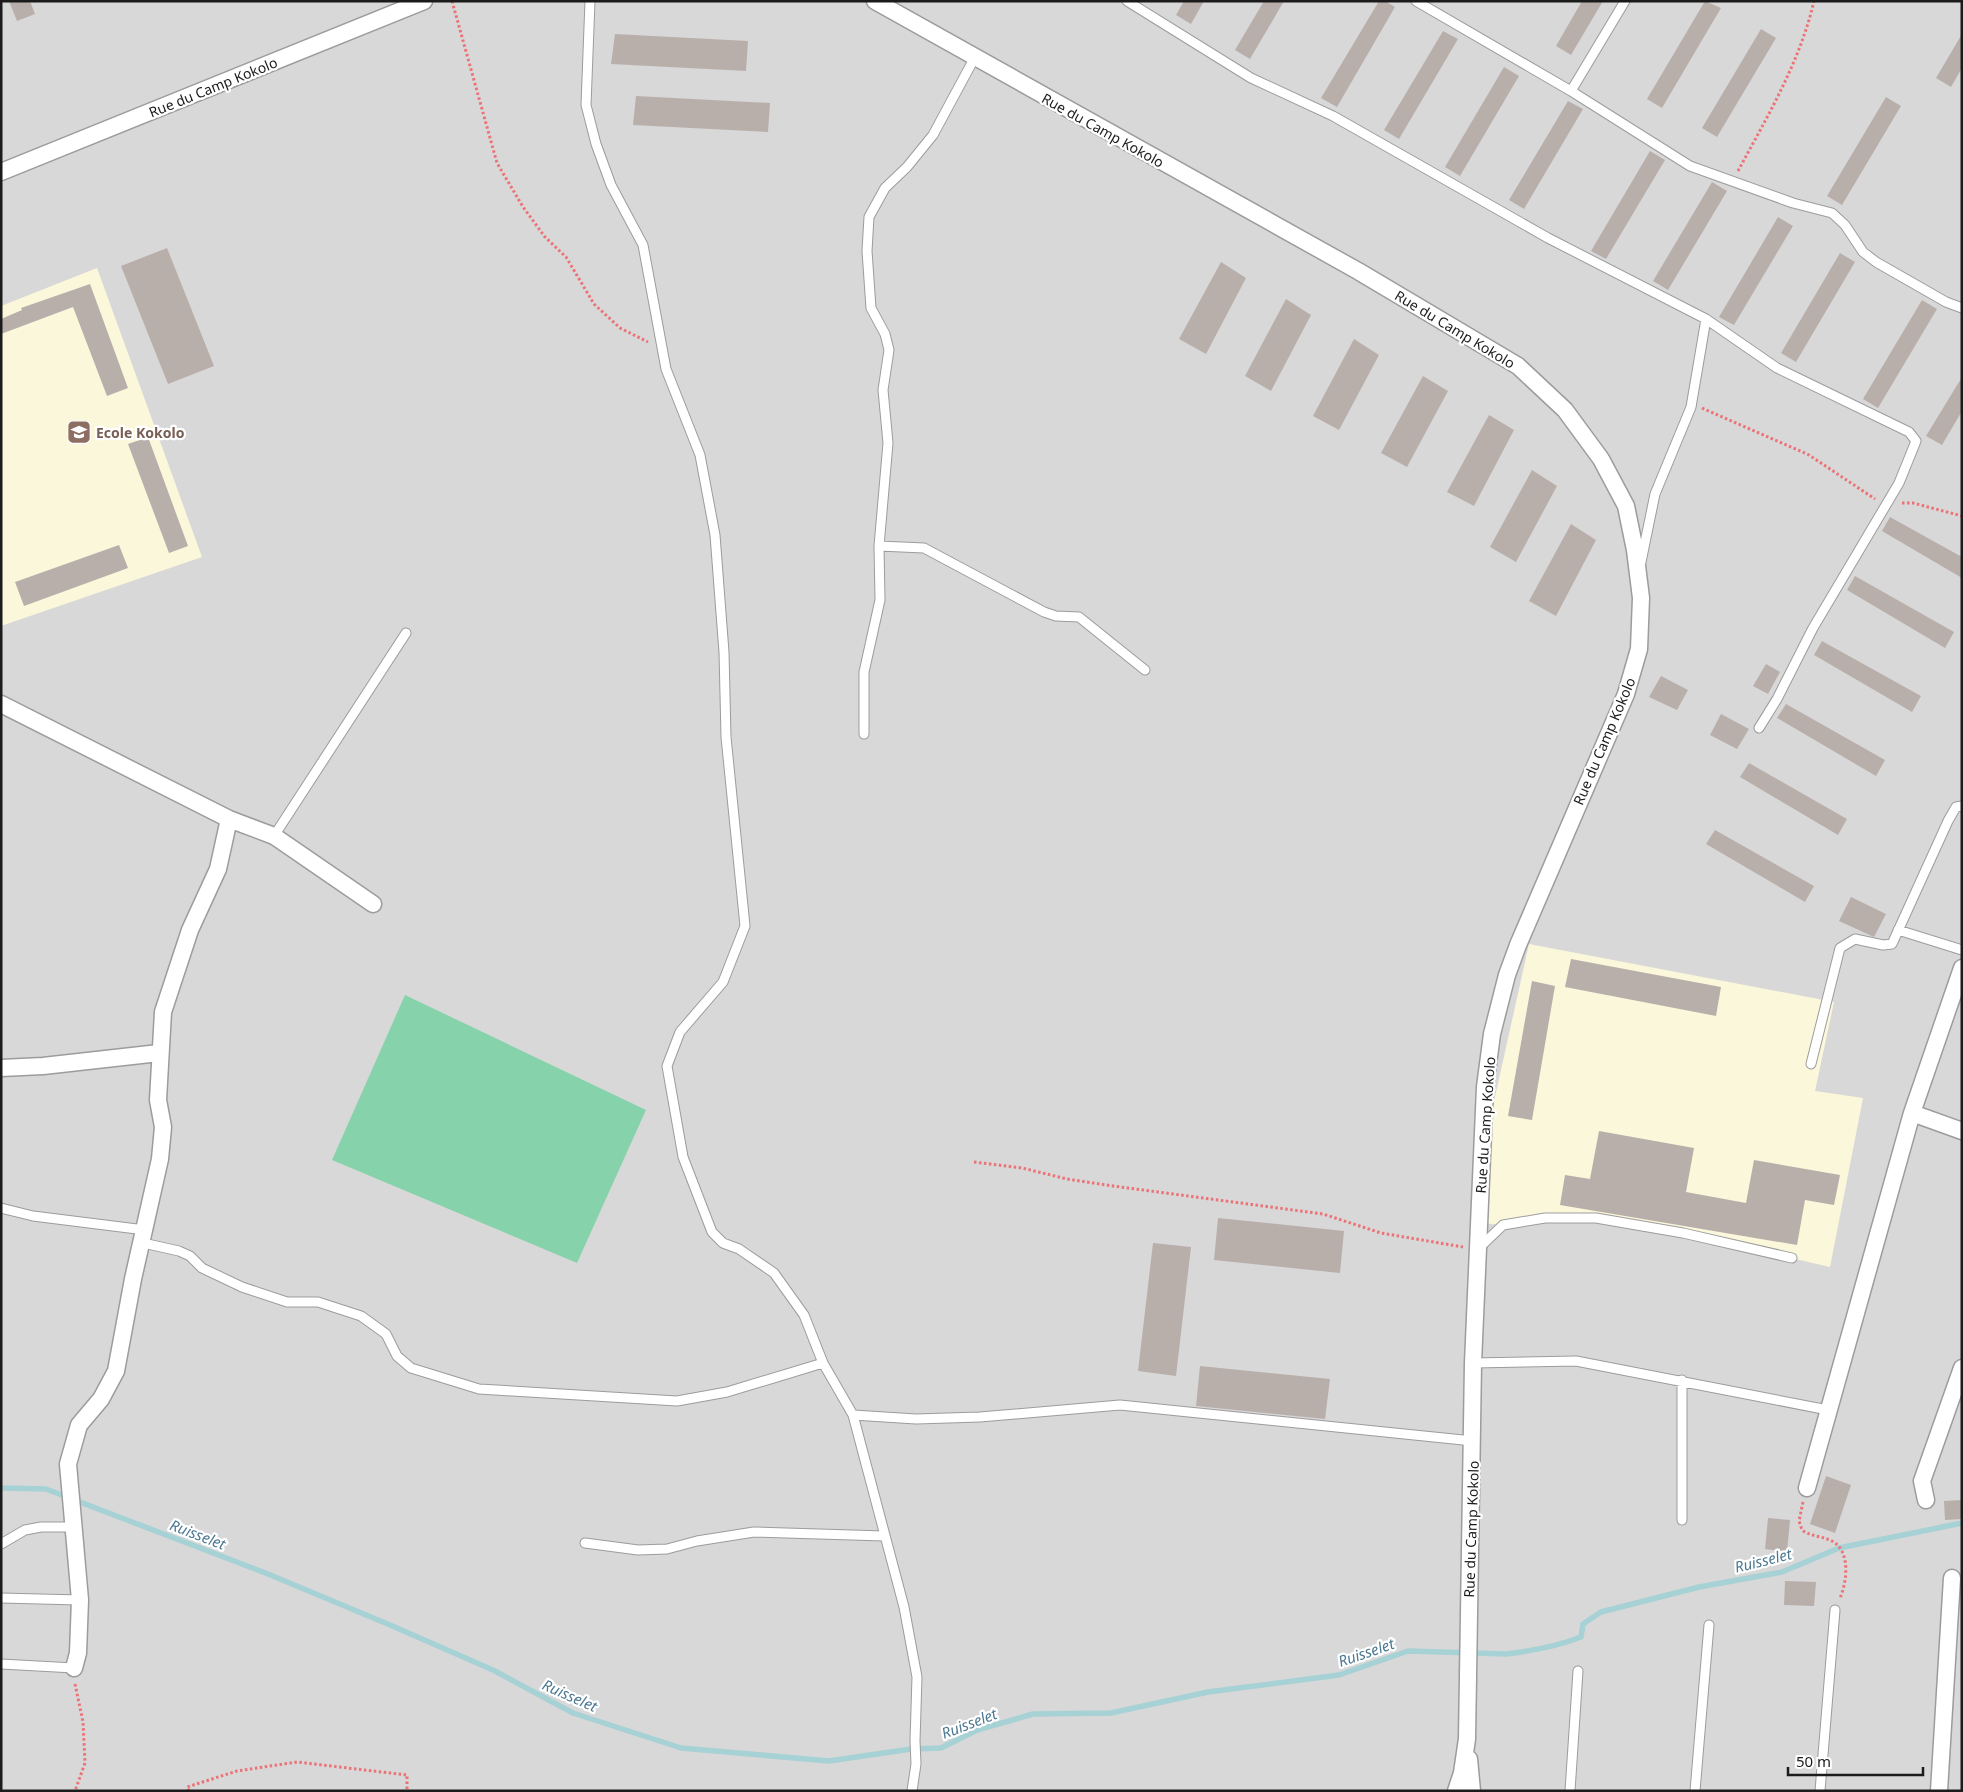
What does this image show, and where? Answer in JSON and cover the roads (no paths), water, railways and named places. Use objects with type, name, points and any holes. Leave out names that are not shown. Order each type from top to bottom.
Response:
[{"type":"street","name":"Rue du Camp Kokolo","points":[[1,172],[424,1]]},
{"type":"street","name":"Rue du Camp Kokolo","points":[[874,1],[1358,271],[1518,366],[1565,410],[1601,458],[1626,506],[1641,598],[1639,649],[1626,694],[1518,945],[1492,1034],[1485,1087],[1473,1363],[1467,1739]]},
{"type":"street","points":[[1,704],[228,819],[274,836],[373,904]]},
{"type":"street","points":[[74,1668],[78,1653],[80,1600],[68,1464],[79,1424],[101,1399],[116,1371],[133,1279],[160,1159],[163,1127],[158,1100],[159,1053],[163,1012],[174,974],[218,869],[228,819]]},
{"type":"street","points":[[1808,1488],[1828,1410],[1912,1112],[1962,968]]},
{"type":"street","points":[[1,1068],[43,1066],[159,1053]]},
{"type":"street","points":[[1912,1112],[1962,1131]]},
{"type":"street","points":[[1926,1500],[1922,1480],[1962,1368]]},
{"type":"street","points":[[1939,1791],[1952,1578]]},
{"type":"street","points":[[1456,1791],[1462,1773],[1467,1739]]},
{"type":"street","points":[[1467,1739],[1472,1791]]},
{"type":"lane","points":[[590,1],[586,105],[596,144],[611,184],[643,245],[661,349],[666,369],[700,455],[715,535],[724,652],[726,737],[746,926],[723,982],[680,1032],[667,1066],[682,1158],[712,1232],[723,1243],[739,1249],[774,1273],[804,1315],[823,1363],[853,1415],[904,1607],[918,1677],[915,1741],[916,1764],[912,1791]]},
{"type":"lane","points":[[1127,1],[1251,78],[1333,116],[1548,238],[1706,319],[1777,368],[1910,432],[1914,436],[1915,444],[1900,482],[1884,505],[1813,628],[1777,699],[1759,728]]},
{"type":"lane","points":[[1416,1],[1571,91],[1690,166],[1733,180],[1761,192],[1832,213],[1845,225],[1863,252],[1876,262],[1946,302],[1962,308]]},
{"type":"lane","points":[[1571,91],[1625,1]]},
{"type":"lane","points":[[864,734],[864,672],[880,600],[879,546],[888,443],[883,390],[889,350],[885,334],[871,308],[868,251],[869,217],[885,188],[907,167],[934,135],[975,57]]},
{"type":"lane","points":[[1638,574],[1655,494],[1692,407],[1706,319]]},
{"type":"lane","points":[[879,546],[924,548],[1044,612],[1056,616],[1079,617],[1145,670]]},
{"type":"lane","points":[[274,836],[406,633]]},
{"type":"lane","points":[[1810,1064],[1840,948],[1855,939],[1883,945],[1892,944],[1948,820],[1956,807],[1962,806]]},
{"type":"lane","points":[[1898,930],[1962,950]]},
{"type":"lane","points":[[1,1208],[33,1216],[144,1236],[190,1256],[202,1268],[260,1293],[287,1302],[318,1302],[361,1316],[386,1334],[397,1356],[411,1368],[479,1389],[677,1401],[727,1392],[823,1363]]},
{"type":"lane","points":[[1477,1249],[1503,1225],[1545,1218],[1596,1218],[1683,1233],[1792,1258]]},
{"type":"lane","points":[[1473,1363],[1576,1361],[1682,1380],[1828,1410]]},
{"type":"lane","points":[[1682,1380],[1682,1520]]},
{"type":"lane","points":[[853,1415],[916,1419],[944,1418],[1120,1405],[1473,1441]]},
{"type":"lane","points":[[1,1544],[25,1530],[41,1527],[75,1527]]},
{"type":"lane","points":[[585,1543],[638,1550],[667,1549],[697,1541],[754,1532],[884,1536]]},
{"type":"lane","points":[[1,1598],[80,1600]]},
{"type":"lane","points":[[1820,1791],[1835,1610]]},
{"type":"lane","points":[[1695,1791],[1708,1625]]},
{"type":"lane","points":[[1,1664],[74,1668]]},
{"type":"lane","points":[[1570,1791],[1578,1671]]},
{"type":"waterway","name":"Ruisselet","points":[[1,1488],[46,1489],[268,1574],[493,1670],[573,1713],[681,1748],[829,1761],[911,1749],[941,1748],[977,1730],[1033,1714],[1111,1713],[1208,1692],[1339,1675],[1408,1651],[1506,1654],[1544,1648],[1581,1637],[1583,1624],[1601,1612],[1699,1587],[1782,1572],[1839,1548],[1962,1523]]},
{"type":"place","name":"Ecole Kokolo","points":[[79,432]]}]
